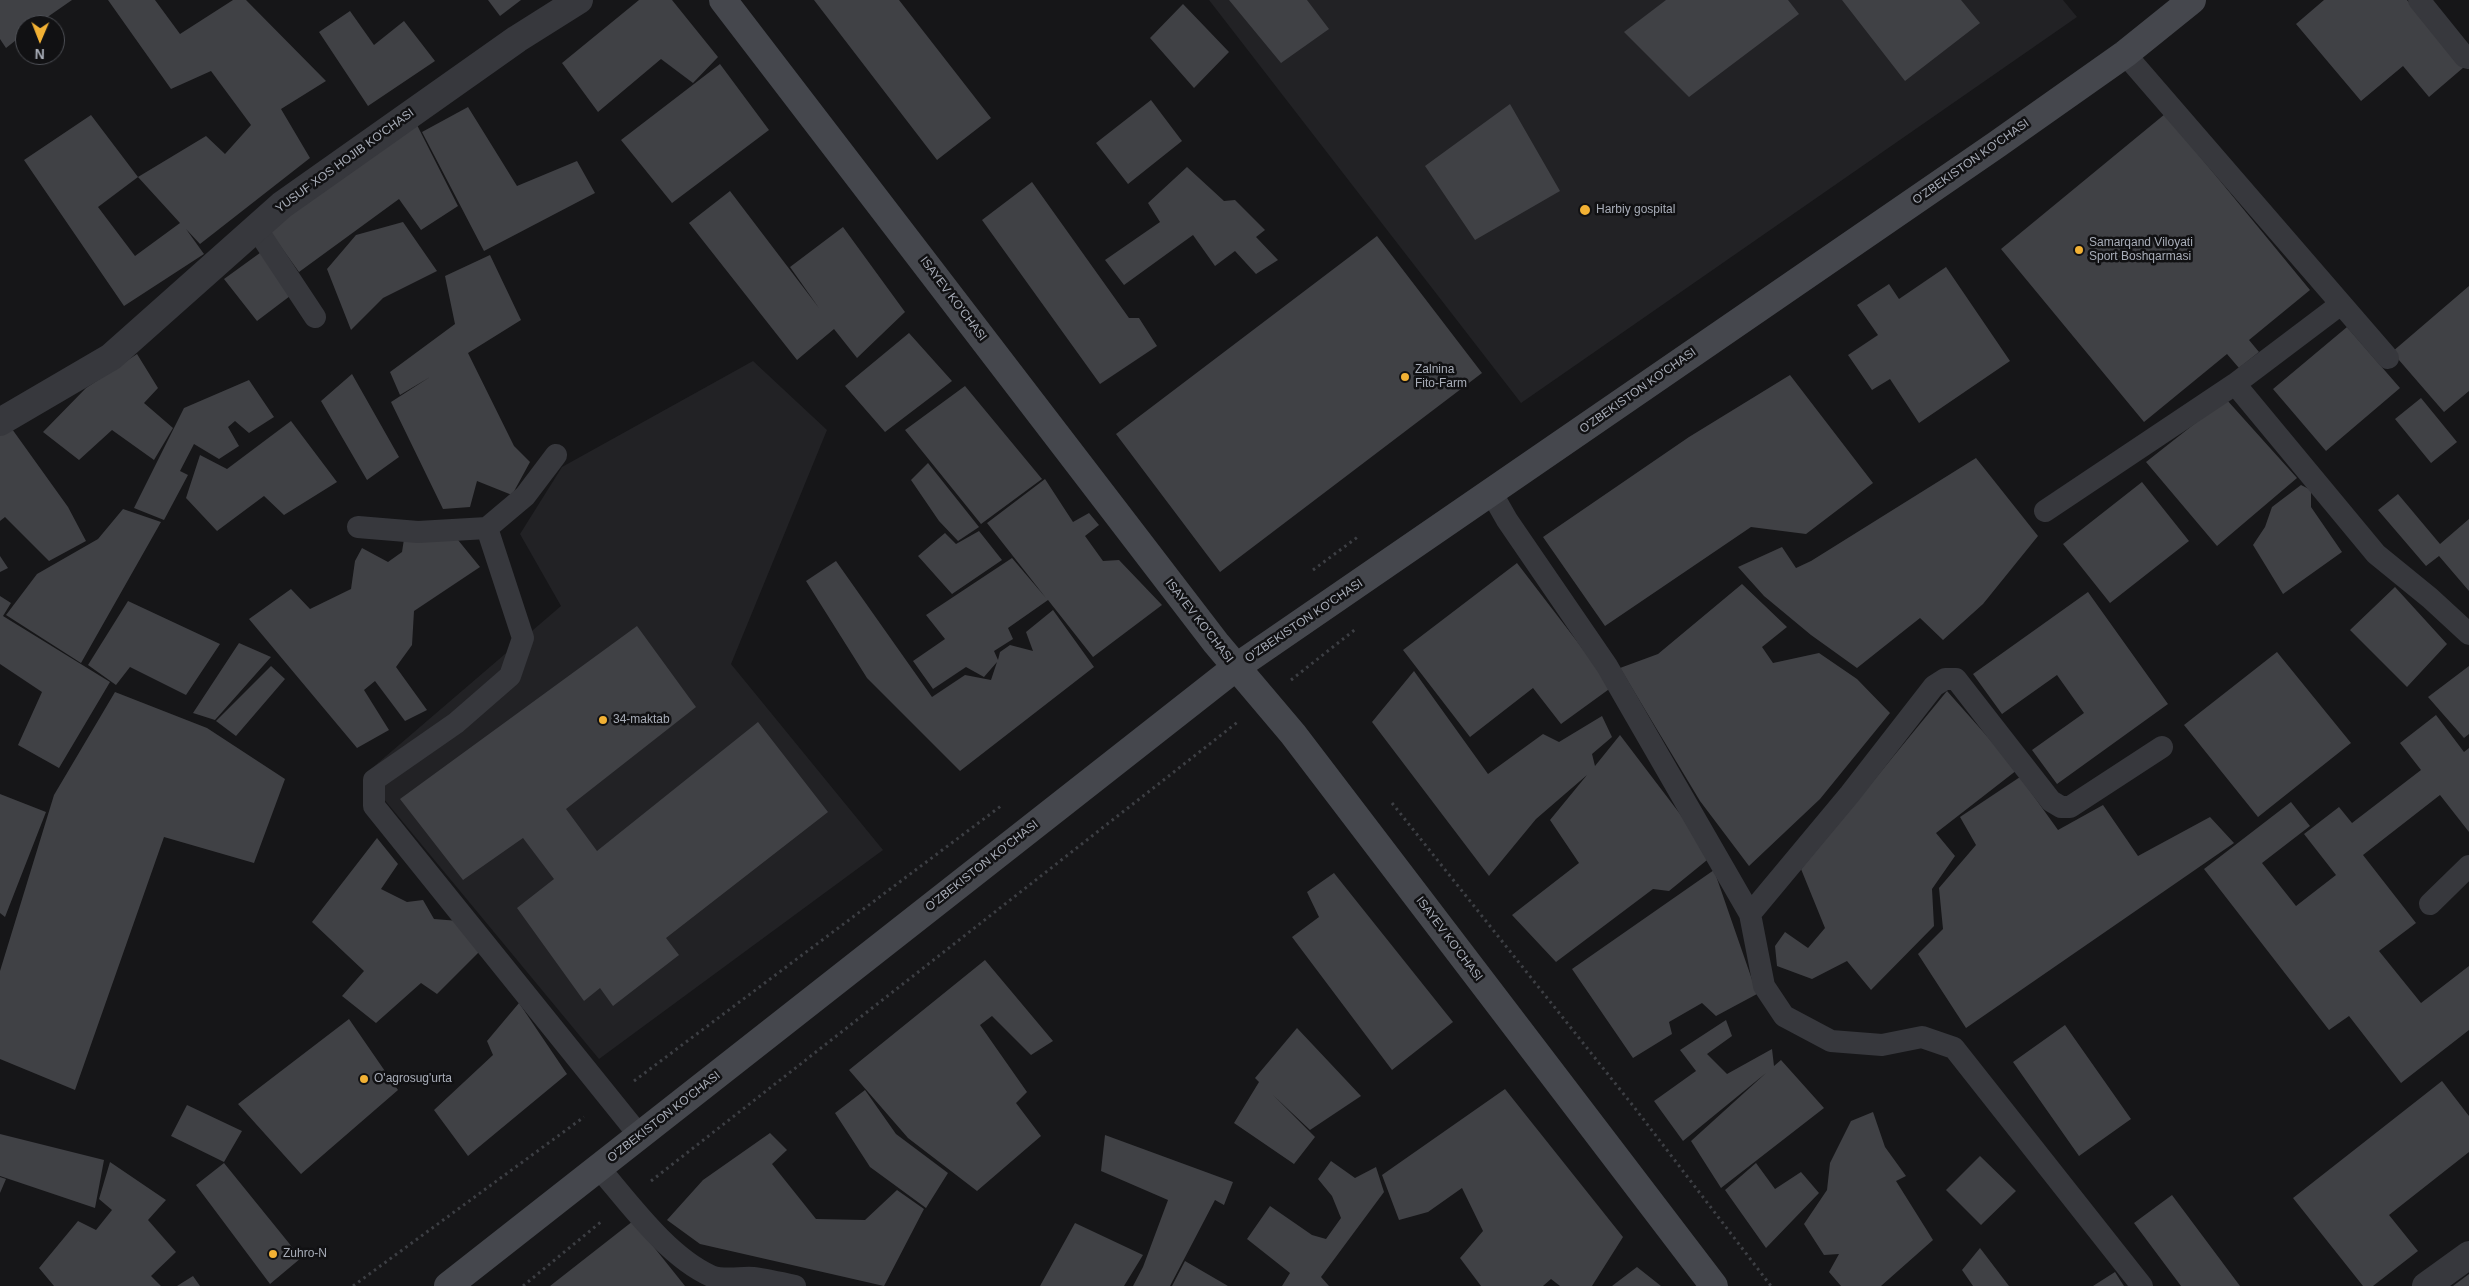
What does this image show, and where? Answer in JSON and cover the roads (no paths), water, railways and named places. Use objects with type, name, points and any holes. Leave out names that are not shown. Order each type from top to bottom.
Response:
[{"type":"main road","name":"ISAYEV KO'CHASI","points":[[724,0],[1235,668],[1266,700],[1714,1286]]},
{"type":"main road","name":"O'ZBEKISTON KO'CHASI","points":[[448,1286],[1235,668],[2125,54],[2192,0]]},
{"type":"street","name":"YUSUF XOS HOJIB KO'CHASI","points":[[0,422],[111,357],[282,205],[517,39],[579,0]]},
{"type":"street","points":[[2426,1286],[2469,1255]]},
{"type":"lane","points":[[2419,0],[2465,57],[2469,58]]},
{"type":"lane","points":[[2125,54],[2388,358]]},
{"type":"lane","points":[[256,228],[315,317]]},
{"type":"lane","points":[[2045,511],[2235,384],[2340,304]]},
{"type":"lane","points":[[2235,384],[2376,554],[2430,598],[2469,634]]},
{"type":"lane","points":[[358,528],[418,532],[487,528],[525,496],[556,454]]},
{"type":"lane","points":[[1491,492],[1507,520],[1606,666],[1750,914],[1764,986],[1784,1016],[1831,1042],[1882,1045],[1922,1037],[1954,1048],[2142,1286]]},
{"type":"lane","points":[[487,528],[523,638],[510,676],[456,724],[374,780],[374,806],[639,1136]]},
{"type":"lane","points":[[1750,914],[1850,794],[1934,686],[1945,679],[1956,679],[2051,801],[2060,807],[2070,806],[2162,747]]},
{"type":"lane","points":[[2430,904],[2469,866]]},
{"type":"lane","points":[[599,1168],[626,1202],[681,1256],[712,1281],[754,1278],[795,1286]]},
{"type":"place","name":"Harbiy gospital","points":[[1585,210]]},
{"type":"place","name":"Samarqand Viloyati Sport Boshqarmasi","points":[[2079,250]]},
{"type":"place","name":"Zalnina Fito-Farm","points":[[1405,377]]},
{"type":"place","name":"34-maktab","points":[[603,720]]},
{"type":"place","name":"O'agrosug'urta","points":[[364,1079]]},
{"type":"place","name":"Zuhro-N","points":[[273,1254]]}]
